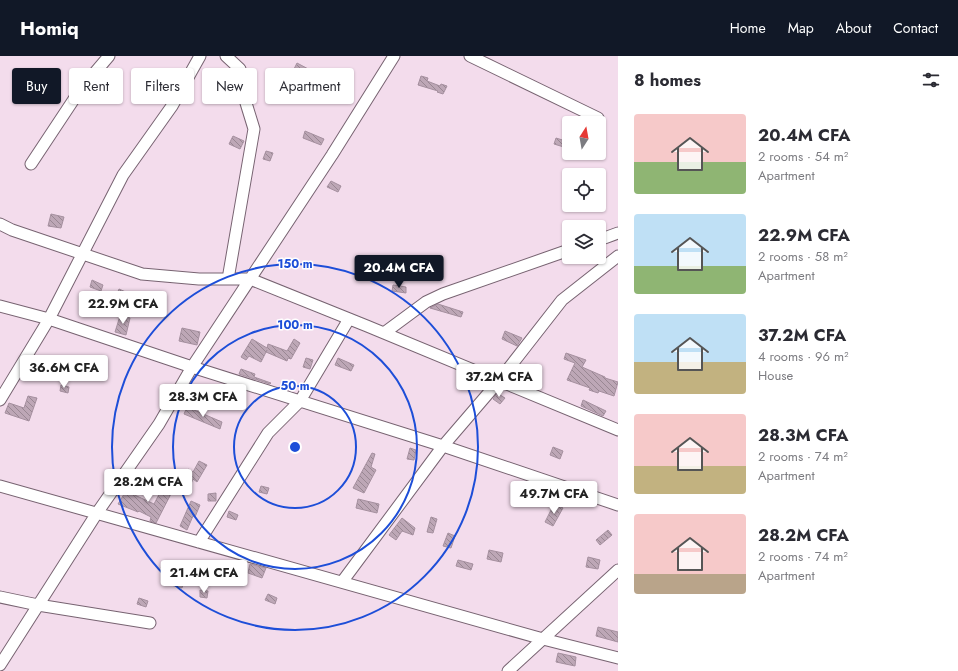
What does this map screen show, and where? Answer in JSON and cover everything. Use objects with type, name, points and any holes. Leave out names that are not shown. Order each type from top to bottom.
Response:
[{"type":"street","points":[[32,164],[80,90],[109,56]]},
{"type":"street","points":[[0,400],[49,319],[123,175],[172,106],[200,56]]},
{"type":"street","points":[[226,56],[240,69],[246,103],[254,129],[228,279]]},
{"type":"street","points":[[0,665],[97,513],[159,424],[192,367],[332,155],[394,56]]},
{"type":"street","points":[[470,56],[594,116]]},
{"type":"street","points":[[0,224],[12,230],[142,274],[199,279],[250,279],[618,430]]},
{"type":"street","points":[[606,237],[618,233]]},
{"type":"street","points":[[384,333],[426,302],[443,294],[562,252]]},
{"type":"street","points":[[342,582],[443,446],[498,382],[562,300],[618,256]]},
{"type":"street","points":[[0,306],[49,319],[192,367],[443,446],[618,505]]},
{"type":"street","points":[[199,542],[268,433],[300,401],[349,319]]},
{"type":"street","points":[[0,486],[543,639],[618,658]]},
{"type":"street","points":[[508,671],[618,570]]},
{"type":"street","points":[[0,597],[38,605],[150,623]]},
{"type":"building","points":[[297,63],[306,68],[294,68]]},
{"type":"building","points":[[421,76],[428,78],[427,81],[440,86],[441,84],[447,86],[443,94],[418,85]]},
{"type":"building","points":[[305,131],[324,139],[321,145],[303,138]]},
{"type":"building","points":[[233,136],[244,141],[240,149],[229,144]]},
{"type":"building","points":[[556,138],[562,140],[562,146],[554,144]]},
{"type":"building","points":[[266,151],[273,153],[270,161],[263,159]]},
{"type":"building","points":[[331,181],[341,186],[338,192],[327,187]]},
{"type":"building","points":[[51,214],[64,217],[61,228],[48,226]]},
{"type":"building","points":[[92,280],[103,285],[101,291],[90,287]]},
{"type":"building","points":[[393,285],[406,287],[406,293],[392,291]]},
{"type":"building","points":[[119,289],[128,293],[124,303],[115,299]]},
{"type":"building","points":[[438,304],[463,312],[461,317],[430,308]]},
{"type":"building","points":[[120,316],[130,318],[126,335],[115,332]]},
{"type":"building","points":[[182,328],[200,332],[197,345],[179,341]]},
{"type":"building","points":[[505,331],[522,338],[517,346],[502,339]]},
{"type":"building","points":[[252,339],[267,348],[268,344],[287,351],[294,339],[300,343],[291,359],[288,358],[287,361],[266,352],[261,362],[249,356],[246,360],[241,357]]},
{"type":"building","points":[[566,353],[586,360],[582,367],[605,378],[618,382],[614,396],[599,391],[598,393],[589,390],[590,388],[567,380],[575,363],[564,359]]},
{"type":"building","points":[[306,358],[313,360],[310,369],[303,367]]},
{"type":"building","points":[[338,358],[354,365],[351,371],[335,365]]},
{"type":"building","points":[[67,361],[76,363],[74,369],[66,367]]},
{"type":"building","points":[[241,369],[255,374],[254,377],[271,383],[270,384],[239,374]]},
{"type":"building","points":[[61,385],[69,387],[68,393],[60,391]]},
{"type":"building","points":[[497,393],[505,398],[500,404],[493,399]]},
{"type":"building","points":[[28,396],[37,398],[29,421],[5,413],[9,403],[24,408]]},
{"type":"building","points":[[583,400],[606,411],[603,416],[581,406]]},
{"type":"building","points":[[187,407],[222,422],[220,429],[184,414]]},
{"type":"building","points":[[553,447],[563,451],[560,459],[550,455]]},
{"type":"building","points":[[410,448],[416,450],[414,460],[407,459]]},
{"type":"building","points":[[372,453],[375,454],[371,467],[376,470],[364,493],[353,488]]},
{"type":"building","points":[[199,461],[207,465],[197,482],[193,479],[191,484],[182,479],[188,469],[193,472]]},
{"type":"building","points":[[165,483],[174,488],[156,523],[150,521],[151,517],[139,511],[138,512],[118,504],[126,491],[154,504]]},
{"type":"building","points":[[261,486],[269,488],[267,494],[259,492]]},
{"type":"building","points":[[216,493],[216,501],[208,501],[208,494]]},
{"type":"building","points":[[358,499],[379,504],[377,513],[356,508]]},
{"type":"building","points":[[191,501],[200,505],[187,530],[180,526]]},
{"type":"building","points":[[554,504],[563,508],[553,526],[545,522]]},
{"type":"building","points":[[229,511],[238,515],[236,520],[227,517]]},
{"type":"building","points":[[431,517],[437,519],[433,533],[427,532]]},
{"type":"building","points":[[402,518],[415,528],[413,535],[402,531],[396,540],[389,535]]},
{"type":"building","points":[[608,530],[612,535],[600,545],[596,540]]},
{"type":"building","points":[[448,533],[455,536],[451,548],[443,546]]},
{"type":"building","points":[[489,550],[503,553],[501,562],[487,559]]},
{"type":"building","points":[[588,557],[600,560],[598,569],[586,567]]},
{"type":"building","points":[[458,560],[473,564],[471,570],[456,566]]},
{"type":"building","points":[[164,562],[187,569],[182,588],[171,585],[174,573],[161,568]]},
{"type":"building","points":[[250,564],[266,568],[262,578],[248,573]]},
{"type":"building","points":[[200,590],[208,591],[207,598],[200,597]]},
{"type":"building","points":[[268,594],[277,598],[275,604],[265,600]]},
{"type":"building","points":[[139,598],[148,601],[146,607],[137,604]]},
{"type":"building","points":[[598,627],[618,632],[618,642],[596,636]]},
{"type":"building","points":[[558,653],[576,657],[575,666],[556,662]]}]
